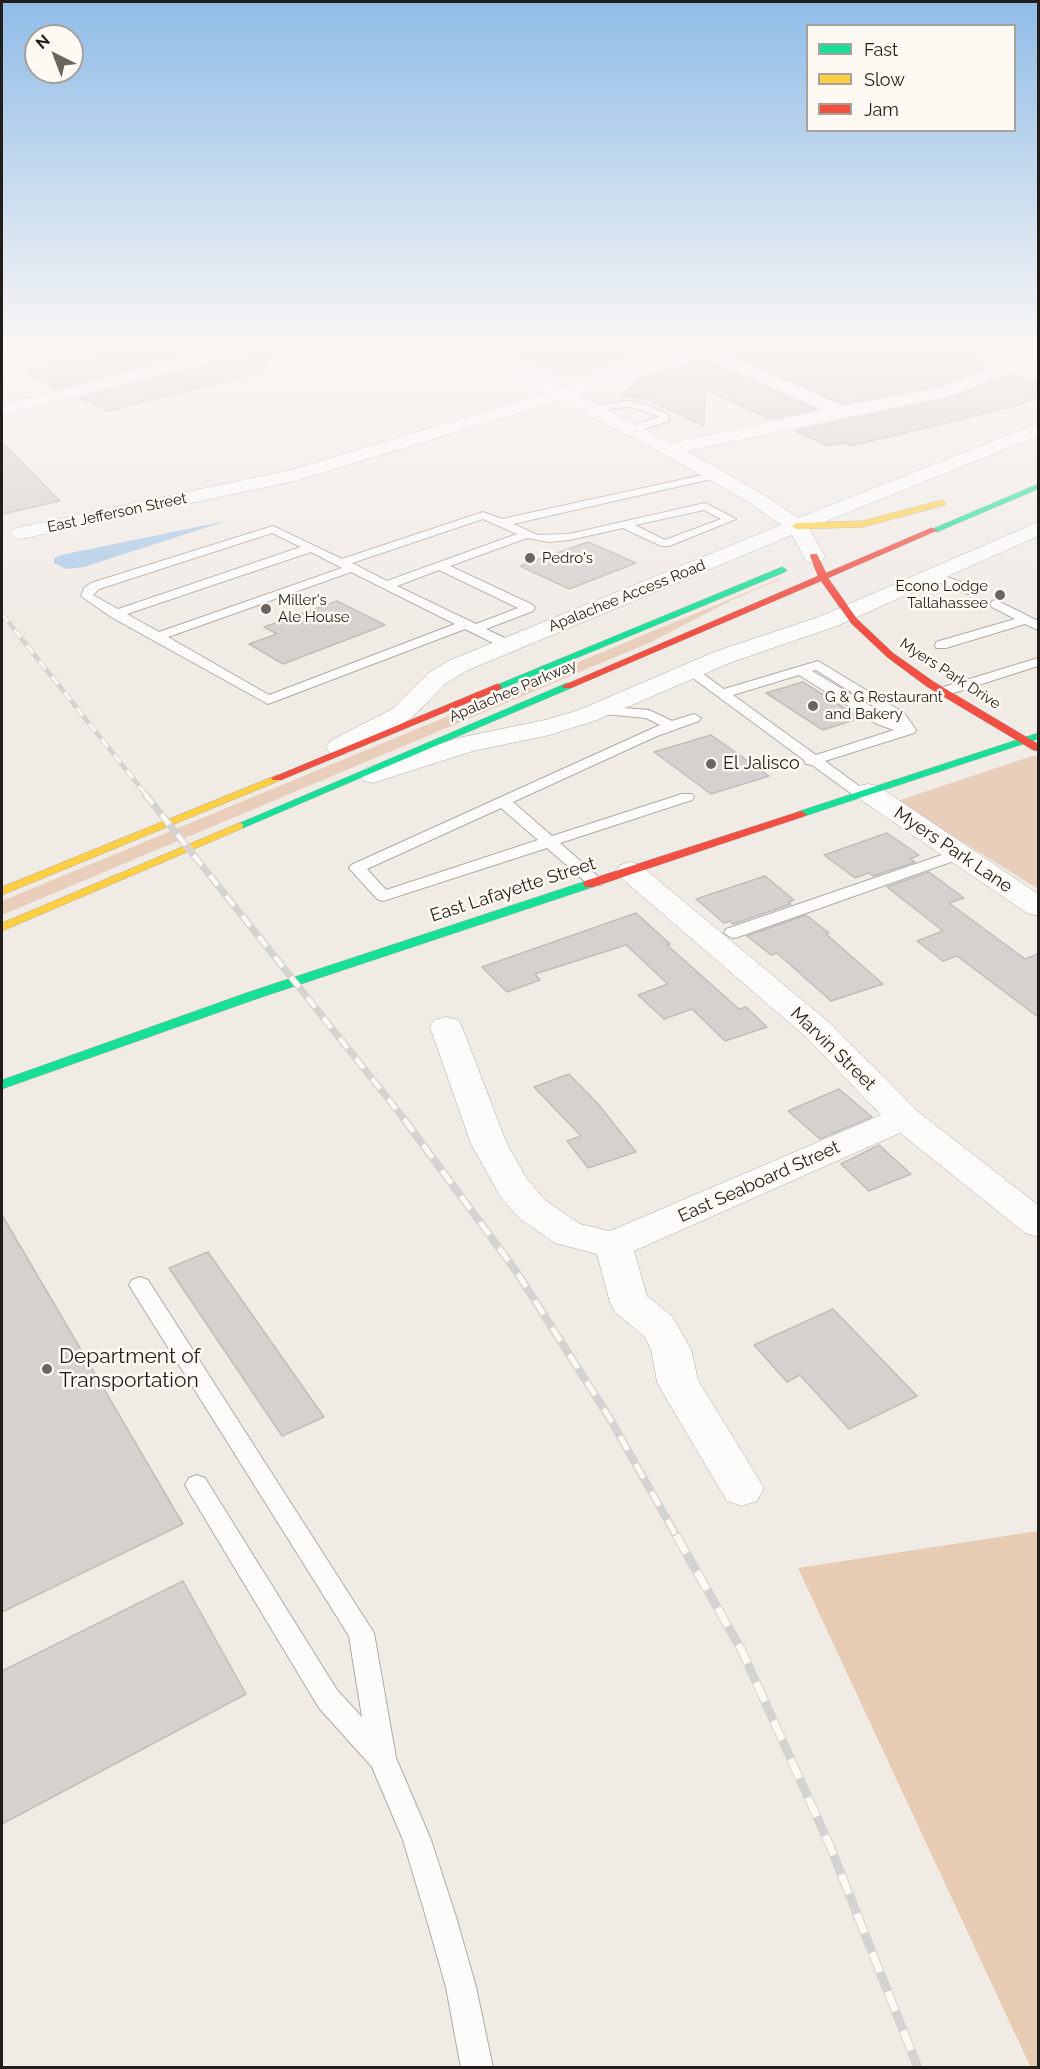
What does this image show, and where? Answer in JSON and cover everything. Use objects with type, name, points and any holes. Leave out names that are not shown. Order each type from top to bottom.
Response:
[{"type":"main road","name":"Apalachee Parkway","points":[[2,927],[1038,486]]},
{"type":"main road","points":[[796,526],[863,524],[947,501],[857,539]]},
{"type":"main road","name":"Apalachee Parkway","points":[[2,891],[809,558]]},
{"type":"main road","name":"Myers Park Drive","points":[[809,558],[860,627],[890,656],[942,692],[1038,749]]},
{"type":"main road","name":"East Lafayette Street","points":[[2,1085],[225,1005],[1038,736]]},
{"type":"main road","points":[[2,933],[95,887]]},
{"type":"street","name":"East Jefferson Street","points":[[21,533],[295,475],[413,440]]},
{"type":"street","points":[[650,440],[765,503],[796,526],[805,537],[809,558]]},
{"type":"street","points":[[669,449],[712,440]]},
{"type":"street","name":"Apalachee Access Road","points":[[235,795],[380,726],[416,702],[441,675],[796,526],[1014,440]]},
{"type":"street","points":[[268,814],[444,751],[563,723],[599,710],[646,702],[689,670],[848,612],[1038,528]]},
{"type":"street","name":"Myers Park Lane","points":[[864,793],[1038,907]]},
{"type":"street","name":"Marvin Street","points":[[630,871],[819,1031],[904,1118],[1038,1224]]},
{"type":"street","points":[[446,1027],[489,1144],[513,1187],[532,1209],[568,1234],[613,1245],[630,1303],[658,1326],[671,1348],[678,1382],[742,1488]]},
{"type":"street","name":"East Seaboard Street","points":[[613,1245],[904,1118]]},
{"type":"lane","points":[[501,523],[716,475]]},
{"type":"lane","points":[[156,637],[483,515],[528,534],[549,539],[569,537],[705,506],[730,519],[665,544],[625,525]]},
{"type":"lane","points":[[440,566],[529,608],[471,626],[268,700],[87,596],[88,591],[95,586],[273,529],[471,626],[508,645]]},
{"type":"lane","points":[[387,585],[528,534]]},
{"type":"lane","points":[[115,614],[311,548]]},
{"type":"lane","points":[[932,574],[972,591]]},
{"type":"lane","points":[[996,604],[1038,626]]},
{"type":"lane","points":[[941,645],[1026,620]]},
{"type":"lane","points":[[942,692],[1038,662]]},
{"type":"lane","points":[[722,694],[818,665],[899,716],[909,730]]},
{"type":"lane","points":[[689,670],[811,761],[864,793]]},
{"type":"lane","points":[[801,670],[882,721],[909,730]]},
{"type":"lane","points":[[646,702],[671,726]]},
{"type":"lane","points":[[687,797],[383,896],[357,868],[671,726],[694,718]]},
{"type":"lane","points":[[811,761],[909,730]]},
{"type":"lane","points":[[503,801],[595,882]]},
{"type":"lane","points":[[732,933],[959,854]]},
{"type":"lane","points":[[140,1286],[361,1633],[382,1758],[417,1840],[441,1917],[461,1987],[477,2067]]},
{"type":"lane","points":[[197,1485],[328,1699],[382,1758]]},
{"type":"shaded area","points":[[781,578],[734,599],[651,642],[2,915],[2,901]]},
{"type":"shaded area","points":[[1035,755],[1038,757],[1038,889],[897,801]]},
{"type":"shaded area","points":[[1038,1531],[1038,2067],[1031,2068],[798,1568]]},
{"type":"water","points":[[226,521],[84,567],[66,569],[54,563],[54,558],[61,555]]},
{"type":"building","points":[[814,440],[877,440],[851,446],[846,443],[829,446]]},
{"type":"building","points":[[2,442],[60,501],[2,514]]},
{"type":"building","points":[[588,542],[636,563],[569,589],[520,566]]},
{"type":"building","points":[[337,601],[385,625],[283,664],[249,644],[277,634],[264,627]]},
{"type":"building","name":"G & G Restaurant and Bakery","points":[[803,682],[860,718],[823,730],[766,693]]},
{"type":"building","name":"El Jalisco","points":[[711,735],[769,776],[711,794],[654,752]]},
{"type":"building","points":[[887,833],[919,855],[910,859],[915,862],[873,876],[869,873],[855,878],[824,855]]},
{"type":"building","points":[[929,872],[964,898],[949,903],[1025,959],[1038,954],[1038,1017],[957,956],[943,961],[917,941],[943,931],[887,887]]},
{"type":"building","points":[[765,876],[794,900],[788,902],[791,904],[733,924],[730,921],[724,923],[696,899]]},
{"type":"building","points":[[636,913],[670,944],[667,945],[739,1009],[746,1007],[767,1027],[725,1041],[692,1009],[664,1019],[638,995],[668,984],[626,945],[535,974],[540,980],[507,992],[482,967]]},
{"type":"building","points":[[806,915],[829,933],[826,934],[883,984],[831,1001],[777,953],[771,955],[747,936]]},
{"type":"building","points":[[569,1074],[599,1105],[636,1152],[588,1168],[567,1141],[581,1136],[534,1087]]},
{"type":"building","points":[[839,1089],[872,1117],[820,1139],[788,1111]]},
{"type":"building","points":[[879,1145],[911,1174],[869,1191],[841,1164]]},
{"type":"building","name":"Department of Transportation","points":[[2,1215],[183,1524],[2,1612]]},
{"type":"building","points":[[208,1252],[324,1417],[282,1436],[169,1268]]},
{"type":"building","points":[[833,1309],[917,1396],[849,1429],[800,1375],[787,1382],[754,1345]]},
{"type":"building","points":[[183,1581],[246,1694],[2,1824],[2,1671]]},
{"type":"railway","points":[[2,614],[147,796]]},
{"type":"railway","points":[[145,794],[405,1120]]},
{"type":"railway","points":[[404,1119],[516,1271],[609,1417],[677,1537]]},
{"type":"railway","points":[[676,1535],[742,1651],[830,1846],[918,2068]]},
{"type":"traffic: fast","points":[[934,530],[1038,486]]},
{"type":"traffic: fast","points":[[497,687],[782,570]]},
{"type":"traffic: fast","points":[[239,826],[567,686]]},
{"type":"traffic: fast","points":[[801,814],[1038,736]]},
{"type":"traffic: fast","points":[[2,1085],[254,995],[589,884]]},
{"type":"traffic: slow","points":[[796,526],[863,524],[942,503]]},
{"type":"traffic: slow","points":[[2,891],[277,778]]},
{"type":"traffic: slow","points":[[2,927],[239,826]]},
{"type":"traffic: jam","points":[[567,686],[934,530]]},
{"type":"traffic: jam","points":[[814,556],[823,577],[854,621],[890,655],[930,684],[1037,748]]},
{"type":"traffic: jam","points":[[277,778],[497,687]]},
{"type":"traffic: jam","points":[[589,884],[801,814]]},
{"type":"place","name":"Pedro's","points":[[530,558]]},
{"type":"place","name":"Econo Lodge Tallahassee","points":[[1000,595]]},
{"type":"place","name":"Miller's Ale House","points":[[266,609]]},
{"type":"place","name":"G & G Restaurant and Bakery","points":[[813,706]]},
{"type":"place","name":"El Jalisco","points":[[711,764]]},
{"type":"place","name":"Department of Transportation","points":[[47,1369]]}]
